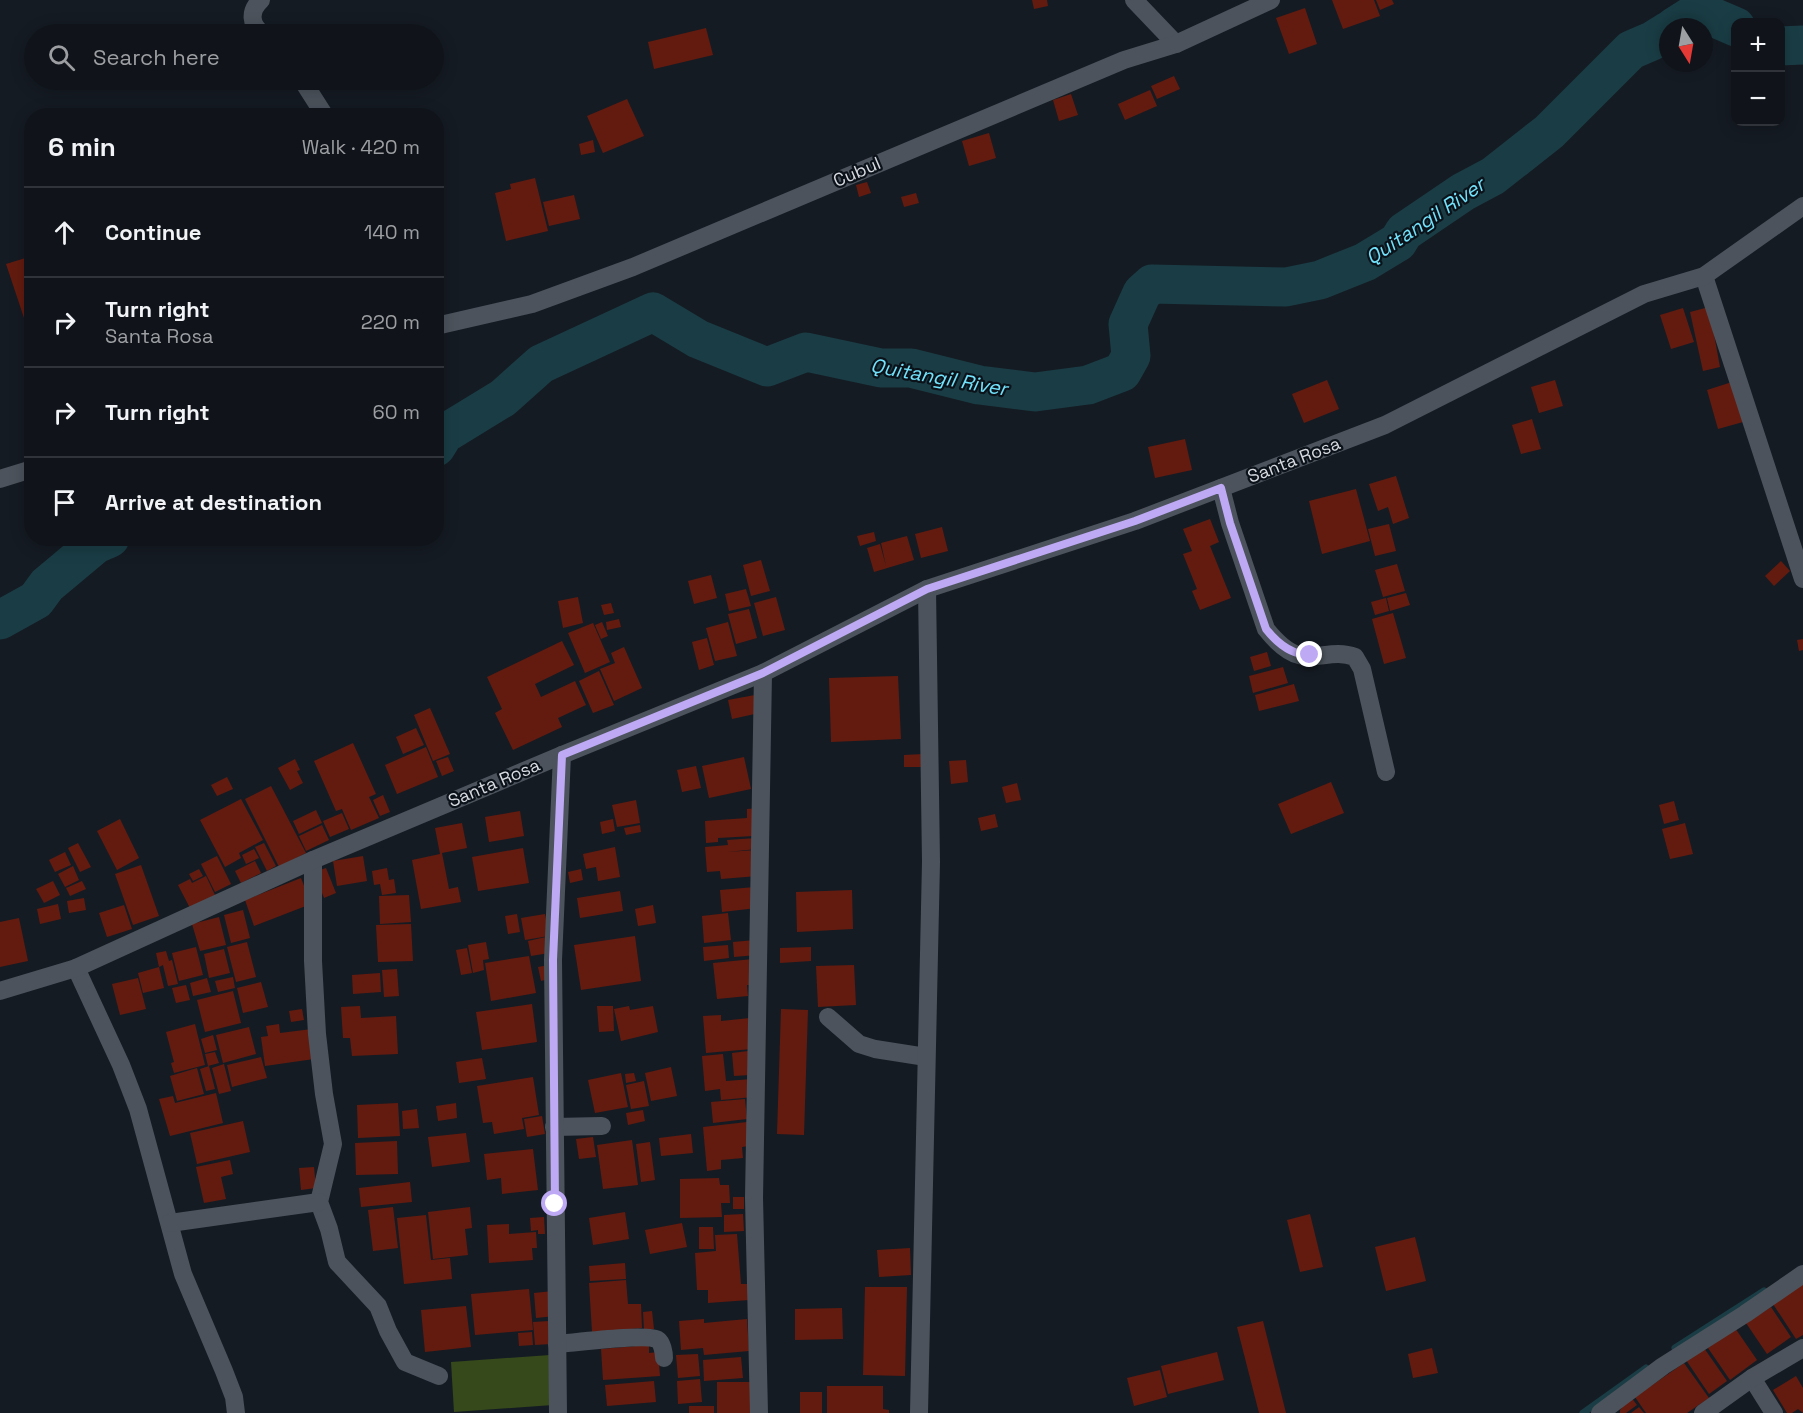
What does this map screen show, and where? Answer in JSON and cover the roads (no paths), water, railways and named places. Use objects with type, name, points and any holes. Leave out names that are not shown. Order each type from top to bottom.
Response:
[{"type":"street","points":[[254,24],[251,19],[254,6],[261,0]]},
{"type":"street","points":[[1134,0],[1176,44]]},
{"type":"street","name":"Cubul","points":[[444,320],[532,304],[633,267],[1125,60],[1176,44],[1271,0]]},
{"type":"street","points":[[308,90],[320,108]]},
{"type":"street","name":"Santa Rosa","points":[[0,991],[76,968],[313,860],[763,673],[927,589],[1135,521],[1385,425],[1644,294],[1704,276],[1803,206]]},
{"type":"street","points":[[1704,276],[1803,579]]},
{"type":"street","points":[[0,479],[24,472]]},
{"type":"street","points":[[1221,488],[1230,523],[1266,629],[1275,640],[1299,655],[1344,653],[1355,657],[1362,669],[1386,772]]},
{"type":"street","points":[[919,1413],[931,862],[927,589]]},
{"type":"street","points":[[759,1413],[754,1198],[763,673]]},
{"type":"street","points":[[558,1413],[553,960],[562,755]]},
{"type":"street","points":[[313,860],[313,961],[317,1034],[333,1144],[319,1202],[329,1229],[337,1262],[378,1306],[388,1331],[405,1362],[439,1376]]},
{"type":"street","points":[[76,968],[121,1065],[138,1108],[183,1274],[234,1397],[236,1413]]},
{"type":"street","points":[[828,1017],[859,1044],[875,1049],[926,1057]]},
{"type":"street","points":[[554,1126],[602,1126]]},
{"type":"street","points":[[170,1223],[319,1202]]},
{"type":"street","points":[[1600,1413],[1663,1366],[1803,1274]]},
{"type":"street","points":[[557,1344],[653,1338],[661,1344],[664,1358]]},
{"type":"street","points":[[1703,1413],[1752,1378],[1803,1348]]},
{"type":"street","points":[[1752,1378],[1774,1413]]},
{"type":"waterway","name":"Quitangil River","points":[[1688,18],[1699,11],[1731,25]]},
{"type":"waterway","name":"Quitangil River","points":[[444,434],[503,398],[541,364],[653,312],[698,339],[767,367],[806,352],[881,368],[911,368],[979,385],[1035,392],[1088,385],[1122,372],[1131,356],[1128,324],[1142,293],[1152,284],[1286,287],[1320,280],[1365,262],[1398,242],[1404,232],[1463,192],[1493,176],[1549,132],[1631,50],[1659,37]]},
{"type":"waterway","name":"Quitangil River","points":[[1785,46],[1803,45]]},
{"type":"waterway","name":"Quitangil River","points":[[0,620],[36,600],[47,585],[94,546]]},
{"type":"waterway","points":[[1675,1348],[1764,1291]]},
{"type":"waterway","points":[[1583,1413],[1646,1368]]}]
